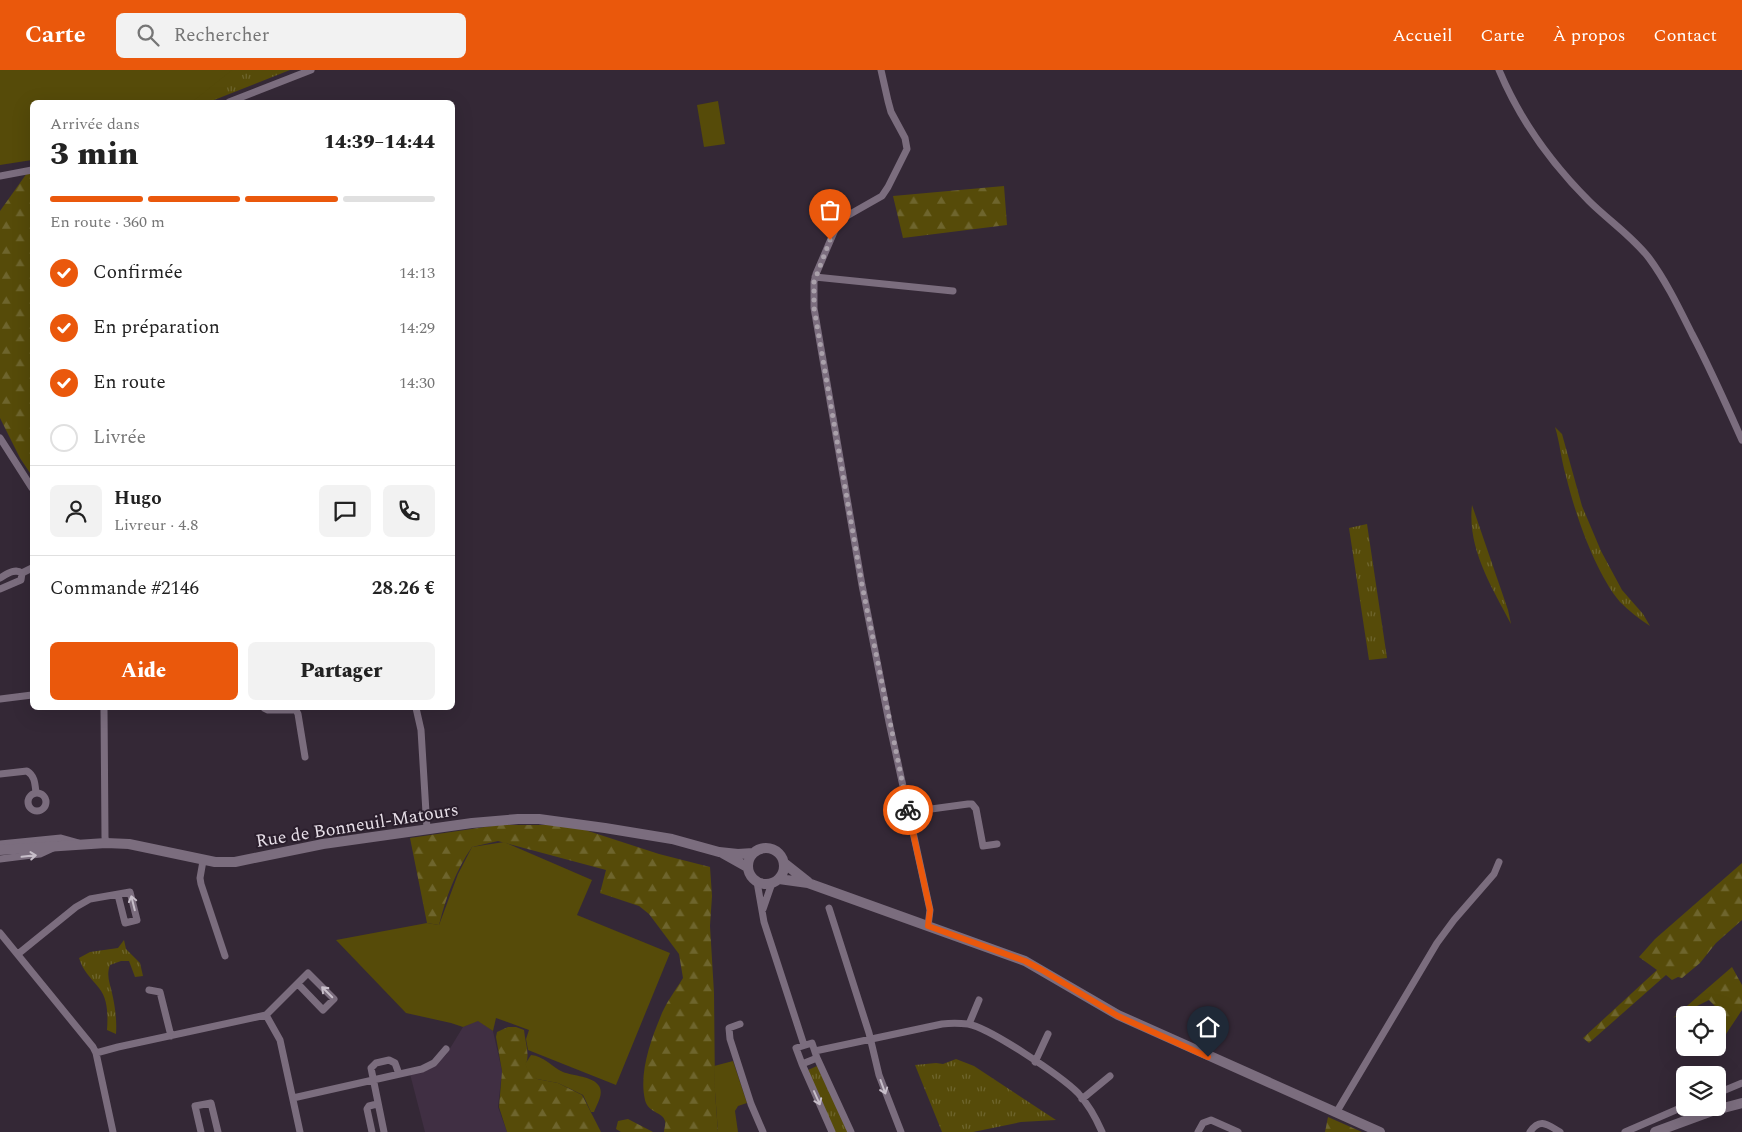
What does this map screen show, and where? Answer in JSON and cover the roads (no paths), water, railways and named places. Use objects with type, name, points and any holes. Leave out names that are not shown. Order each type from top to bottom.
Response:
[{"type":"main road","name":"Rue de Bonneuil-Matours","points":[[0,850],[82,844],[129,844],[215,862],[246,860],[323,844],[427,829],[480,822],[539,819],[672,839],[719,852],[753,853]]},
{"type":"main road","points":[[775,881],[784,871],[781,855],[771,849],[762,848],[753,853],[747,867],[750,875],[757,882],[764,884],[775,881],[808,883],[1025,961],[1118,1016],[1380,1132]]},
{"type":"main road","name":"Rue de Bonneuil-Matours","points":[[719,852],[747,867]]},
{"type":"main road","points":[[784,864],[808,883]]},
{"type":"main road","points":[[1655,1132],[1712,1111],[1742,1103]]},
{"type":"street","points":[[234,100],[311,70]]},
{"type":"street","points":[[880,70],[891,112],[905,138],[907,150],[882,196],[845,217],[837,225],[815,276],[814,308],[862,585],[930,910],[928,926]]},
{"type":"street","points":[[1500,71],[1523,116],[1556,163],[1588,200],[1641,248],[1660,274],[1709,367],[1742,440]]},
{"type":"street","points":[[0,176],[30,170]]},
{"type":"street","points":[[815,276],[953,291]]},
{"type":"street","points":[[0,438],[30,485]]},
{"type":"street","points":[[22,573],[30,569]]},
{"type":"street","points":[[0,578],[15,570],[19,570],[22,573]]},
{"type":"street","points":[[0,589],[21,580],[22,573]]},
{"type":"street","points":[[0,699],[30,694]]},
{"type":"street","points":[[104,710],[106,843]]},
{"type":"street","points":[[268,710],[296,710],[305,757]]},
{"type":"street","points":[[416,710],[420,730],[427,829]]},
{"type":"street","points":[[0,774],[27,771],[34,780],[36,793]]},
{"type":"street","points":[[909,812],[972,804],[976,809],[983,846],[997,844]]},
{"type":"street","points":[[0,844],[61,838],[82,844]]},
{"type":"street","points":[[0,859],[40,854],[57,846]]},
{"type":"street","points":[[203,860],[201,884],[226,956]]},
{"type":"street","points":[[1336,1113],[1436,943],[1494,874],[1500,862]]},
{"type":"street","points":[[762,912],[775,881]]},
{"type":"street","points":[[757,882],[762,912],[804,1045]]},
{"type":"street","points":[[18,954],[76,907],[90,900],[118,895]]},
{"type":"street","points":[[829,908],[880,1078],[901,1132]]},
{"type":"street","points":[[2,938],[18,954],[96,1054],[112,1132]]},
{"type":"street","points":[[96,1054],[118,1047],[266,1015],[308,973],[334,999],[323,1010],[298,984]]},
{"type":"street","points":[[149,990],[160,992],[171,1036]]},
{"type":"street","points":[[968,1024],[979,1000]]},
{"type":"street","points":[[266,1015],[280,1040],[300,1132]]},
{"type":"street","points":[[740,1024],[729,1028],[730,1039],[750,1104],[763,1132]]},
{"type":"street","points":[[802,1064],[816,1055],[870,1040],[942,1024],[968,1024],[992,1034],[1068,1084],[1094,1115],[1101,1132]]},
{"type":"street","points":[[1035,1062],[1048,1034]]},
{"type":"street","points":[[832,1132],[796,1048],[804,1045],[812,1043],[851,1132]]},
{"type":"street","points":[[293,1098],[428,1066],[446,1049]]},
{"type":"street","points":[[384,1132],[370,1068],[376,1062],[389,1060],[393,1061],[399,1074]]},
{"type":"street","points":[[1082,1099],[1110,1076]]},
{"type":"street","points":[[1726,1090],[1742,1083]]},
{"type":"street","points":[[201,1132],[195,1106],[211,1103],[218,1132]]},
{"type":"street","points":[[372,1132],[367,1109],[369,1106],[377,1104]]},
{"type":"street","points":[[1626,1132],[1676,1110]]},
{"type":"street","points":[[1198,1132],[1203,1123],[1211,1120],[1238,1132]]},
{"type":"street","points":[[1530,1132],[1535,1125],[1540,1123],[1547,1124],[1560,1132]]}]
